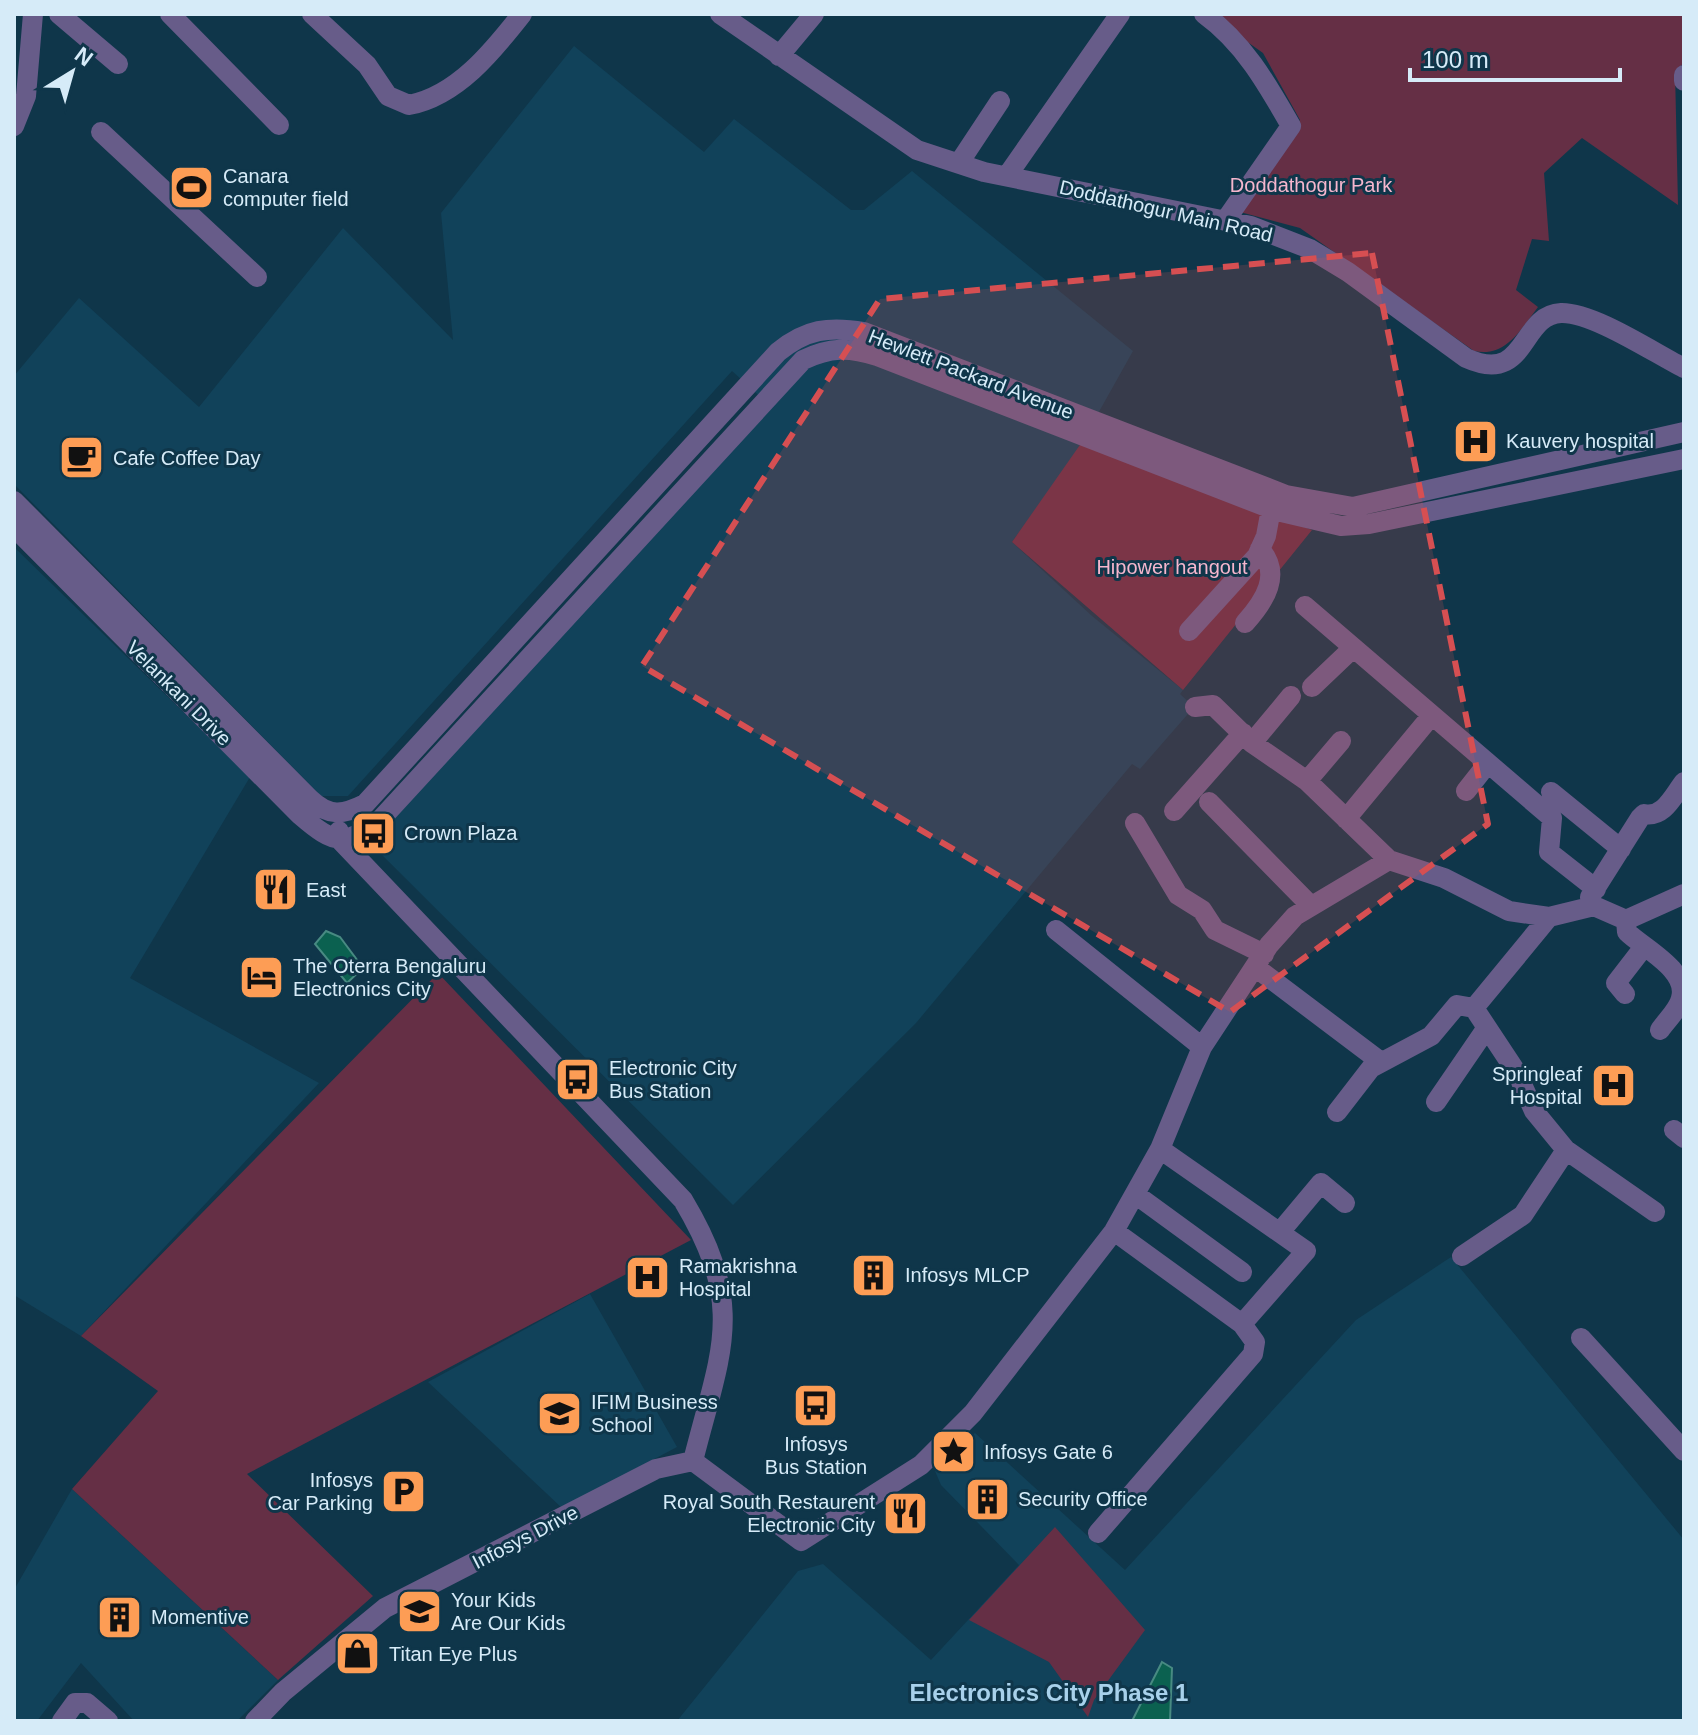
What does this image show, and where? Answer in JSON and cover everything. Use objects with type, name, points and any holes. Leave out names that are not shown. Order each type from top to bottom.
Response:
[{"type":"street","points":[[14,126],[26,96],[33,14]]},
{"type":"street","points":[[59,14],[118,64]]},
{"type":"street","points":[[170,14],[279,125]]},
{"type":"street","points":[[312,14],[367,65],[388,96],[409,105],[443,90],[481,64],[522,14]]},
{"type":"street","name":"Doddathogur Main Road","points":[[720,14],[917,150],[1007,176],[1251,226],[1310,249],[1348,272],[1466,358],[1486,367],[1504,364],[1545,319],[1559,313],[1587,319],[1684,368]]},
{"type":"street","points":[[779,56],[814,14]]},
{"type":"street","points":[[1007,176],[1120,14]]},
{"type":"street","points":[[1204,14],[1221,26],[1253,63],[1291,126],[1225,221]]},
{"type":"street","points":[[1684,75],[1684,81]]},
{"type":"street","points":[[959,163],[1000,101]]},
{"type":"street","points":[[101,132],[257,277]]},
{"type":"street","name":"Hewlett Packard Avenue","points":[[793,339],[812,330],[829,328],[864,332],[1286,495],[1353,507],[1684,432]]},
{"type":"street","points":[[348,840],[381,819],[803,360],[793,339],[365,804],[340,813],[348,840],[683,1200],[703,1233],[717,1268],[725,1314],[724,1342],[693,1461],[801,1541],[921,1465],[973,1413],[1114,1231],[1160,1149],[1202,1047],[1259,961],[1295,916],[1389,860]]},
{"type":"street","name":"Hewlett Packard Avenue","points":[[803,360],[836,348],[877,356],[1271,509],[1310,521],[1341,526],[1369,524],[1684,459]]},
{"type":"street","name":"Velankani Drive","points":[[14,501],[310,799],[324,812],[340,813]]},
{"type":"street","points":[[1189,631],[1238,581],[1260,549],[1271,509]]},
{"type":"street","name":"Velankani Drive","points":[[14,527],[300,815],[317,830],[348,840]]},
{"type":"street","points":[[1245,623],[1272,583],[1271,561],[1260,549]]},
{"type":"street","points":[[1305,606],[1552,818],[1549,852],[1596,889]]},
{"type":"street","points":[[1312,687],[1353,648]]},
{"type":"street","points":[[1174,811],[1291,696]]},
{"type":"street","points":[[1195,707],[1213,705],[1248,738],[1307,781],[1389,860],[1444,878],[1509,911],[1549,917],[1594,906],[1626,920],[1684,894]]},
{"type":"street","points":[[1346,819],[1432,715]]},
{"type":"street","points":[[1307,781],[1341,741]]},
{"type":"street","points":[[1466,791],[1488,763]]},
{"type":"street","points":[[1577,912],[1596,889],[1644,814],[1654,816],[1661,812],[1684,782]]},
{"type":"street","points":[[1551,792],[1621,849]]},
{"type":"street","points":[[1209,802],[1311,906]]},
{"type":"street","points":[[1135,823],[1178,895],[1202,910],[1215,930],[1259,961],[1381,1062]]},
{"type":"street","points":[[1474,1008],[1549,917]]},
{"type":"street","points":[[1626,920],[1627,932],[1672,970],[1682,989],[1681,1001],[1660,1030]]},
{"type":"street","points":[[1056,930],[1202,1047]]},
{"type":"street","points":[[1625,994],[1616,983],[1643,948]]},
{"type":"street","points":[[1337,1112],[1371,1068],[1431,1036],[1457,1005],[1474,1008]]},
{"type":"street","points":[[1474,1008],[1517,1073],[1534,1111],[1566,1150],[1655,1212]]},
{"type":"street","points":[[1436,1102],[1486,1029]]},
{"type":"street","points":[[1160,1149],[1306,1251],[1242,1324]]},
{"type":"street","points":[[1462,1256],[1523,1215],[1566,1150]]},
{"type":"street","points":[[1280,1232],[1321,1183],[1345,1203]]},
{"type":"street","points":[[1135,1194],[1242,1272]]},
{"type":"street","points":[[1098,1533],[1253,1354],[1255,1342],[1242,1324],[1114,1231]]},
{"type":"street","points":[[1581,1338],[1684,1451]]},
{"type":"street","name":"Infosys Drive","points":[[255,1721],[283,1692],[385,1608],[656,1469],[693,1461]]},
{"type":"street","points":[[62,1721],[75,1703],[87,1703],[108,1721]]},
{"type":"highlighted area","points":[[1372,253],[1488,824],[1230,1012],[642,666],[880,299]]},
{"type":"shaded area","points":[[574,46],[704,152],[734,119],[851,210],[864,210],[912,171],[1133,351],[1077,451],[1012,542],[1092,616],[1183,690],[1180,694],[1194,707],[1140,769],[1132,764],[916,1023],[733,1205],[371,844],[768,404],[732,371],[348,796],[321,796],[14,484],[14,376],[79,298],[199,407],[343,228],[453,340],[441,213]]},
{"type":"shaded area","points":[[14,547],[250,777],[130,978],[319,1083],[81,1336],[14,1295]]},
{"type":"shaded area","points":[[326,931],[340,937],[363,968],[347,983],[315,944]]},
{"type":"shaded area","points":[[1451,1257],[1684,1540],[1684,1721],[677,1721],[798,1571],[823,1564],[931,1660],[1019,1565],[941,1485],[935,1471],[975,1433],[1125,1570],[1356,1320]]},
{"type":"shaded area","name":"IFIM Business School","points":[[590,1294],[677,1447],[562,1508],[428,1382]]},
{"type":"shaded area","points":[[72,1489],[278,1680],[237,1721],[134,1721],[81,1663],[37,1721],[14,1721],[14,1590]]},
{"type":"shaded area","points":[[1162,1662],[1172,1668],[1170,1721],[1132,1721]]},
{"type":"green space","name":"Doddathogur Park","points":[[1208,14],[1684,14],[1684,63],[1675,71],[1678,205],[1582,138],[1544,173],[1549,241],[1532,239],[1516,290],[1538,307],[1504,346],[1485,352],[1474,351],[1300,228],[1240,212],[1300,120],[1263,53]]},
{"type":"green space","name":"Hipower hangout","points":[[1082,442],[1312,530],[1183,690],[1012,542]]},
{"type":"green space","points":[[438,973],[691,1240],[247,1474],[373,1596],[278,1680],[72,1489],[158,1391],[81,1336]]},
{"type":"green space","points":[[1055,1527],[1145,1630],[1094,1700],[1088,1717],[1049,1662],[969,1620]]},
{"type":"place","name":"Canara computer field","points":[[192,187]]},
{"type":"place","name":"Kauvery hospital","points":[[1475,441]]},
{"type":"place","name":"Cafe Coffee Day","points":[[82,458]]},
{"type":"place","name":"Crown Plaza","points":[[373,833]]},
{"type":"place","name":"East","points":[[275,890]]},
{"type":"place","name":"The Oterra Bengaluru Electronics City","points":[[262,977]]},
{"type":"place","name":"Electronic City Bus Station","points":[[578,1079]]},
{"type":"place","name":"Springleaf Hospital","points":[[1613,1086]]},
{"type":"place","name":"Infosys MLCP","points":[[874,1275]]},
{"type":"place","name":"Ramakrishna Hospital","points":[[648,1277]]},
{"type":"place","name":"Infosys Bus Station","points":[[816,1405]]},
{"type":"place","name":"IFIM Business School","points":[[560,1414]]},
{"type":"place","name":"Infosys Gate 6","points":[[953,1452]]},
{"type":"place","name":"Infosys Car Parking","points":[[404,1491]]},
{"type":"place","name":"Security Office","points":[[987,1499]]},
{"type":"place","name":"Royal South Restaurent Electronic City","points":[[906,1514]]},
{"type":"place","name":"Your Kids Are Our Kids","points":[[420,1611]]},
{"type":"place","name":"Momentive","points":[[120,1617]]},
{"type":"place","name":"Titan Eye Plus","points":[[358,1654]]},
{"type":"district","name":"Electronics City Phase 1","points":[[1049,1692]]}]
